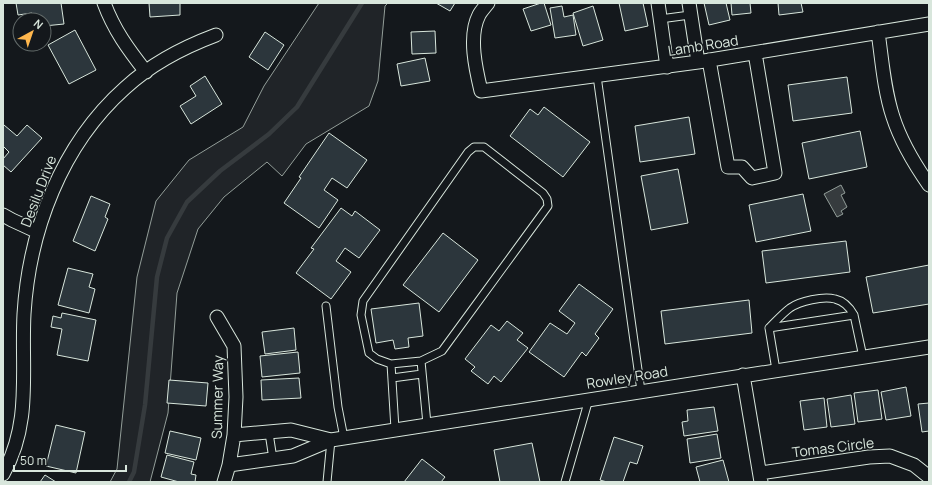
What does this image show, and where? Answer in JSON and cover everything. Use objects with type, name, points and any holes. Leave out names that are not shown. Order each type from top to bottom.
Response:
[{"type":"street","points":[[104,3],[126,47],[146,72]]},
{"type":"street","name":"Lamb Road","points":[[488,3],[478,16],[473,39],[475,65],[481,91],[667,67],[929,24]]},
{"type":"street","points":[[658,3],[667,67]]},
{"type":"street","points":[[690,9],[704,61],[728,167],[742,167],[752,178],[776,173],[755,53]]},
{"type":"street","points":[[878,32],[885,87],[893,118],[904,144],[918,170],[929,185]]},
{"type":"street","name":"Desilu Drive","points":[[3,474],[8,466],[16,445],[22,424],[24,315],[27,281],[41,220],[70,154],[92,123],[125,88],[146,72],[182,50],[216,35]]},
{"type":"street","points":[[3,215],[38,232]]},
{"type":"street","name":"Summer Way","points":[[216,317],[234,346],[236,397],[234,435],[229,465],[224,482]]},
{"type":"street","name":"Rowley Road","points":[[229,465],[293,456],[337,439],[395,429],[929,347]]},
{"type":"street","name":"Tomas Circle","points":[[743,375],[760,477],[869,457],[890,456],[914,465],[929,477]]},
{"type":"street","name":"Rowley Road","points":[[234,435],[291,430],[337,439]]},
{"type":"lane","points":[[660,19],[690,9]]},
{"type":"lane","points":[[597,76],[641,391]]},
{"type":"lane","points":[[484,147],[544,193],[548,206],[442,351],[421,361],[391,364],[377,359],[369,353],[361,314],[363,301],[468,152],[474,148],[484,147]]},
{"type":"lane","points":[[769,328],[791,307],[810,300],[825,298],[836,299],[848,306],[854,315],[863,357]]},
{"type":"lane","points":[[326,306],[338,407],[337,439],[327,482]]},
{"type":"lane","points":[[769,328],[854,315]]},
{"type":"lane","points":[[769,328],[776,370]]},
{"type":"lane","points":[[421,361],[428,424]]},
{"type":"lane","points":[[391,364],[395,429]]},
{"type":"lane","points":[[392,378],[422,374]]},
{"type":"lane","points":[[565,482],[589,399]]},
{"type":"lane","points":[[269,432],[273,459]]},
{"type":"shaded area","points":[[319,3],[388,3],[385,6],[378,81],[369,106],[306,144],[282,176],[267,162],[224,197],[198,229],[177,293],[168,413],[150,482],[110,482],[117,469],[137,277],[156,201],[189,160],[243,127],[264,86]]},
{"type":"shaded area","points":[[841,185],[845,193],[841,195],[847,207],[841,211],[843,214],[837,217],[824,194]]},
{"type":"building","points":[[16,3],[61,3],[64,24],[52,25],[52,12],[18,12]]},
{"type":"building","points":[[149,3],[180,3],[180,15],[150,17]]},
{"type":"building","points":[[436,3],[455,3],[450,11]]},
{"type":"building","points":[[544,3],[551,25],[531,31],[523,9]]},
{"type":"building","points":[[619,3],[643,3],[648,26],[625,31]]},
{"type":"building","points":[[704,3],[726,3],[730,20],[709,25]]},
{"type":"building","points":[[731,3],[750,3],[751,13],[732,15]]},
{"type":"building","points":[[778,3],[801,3],[803,12],[779,15]]},
{"type":"building","points":[[562,6],[564,17],[573,15],[576,35],[555,38],[550,8]]},
{"type":"building","points":[[593,6],[603,40],[583,46],[573,13]]},
{"type":"building","points":[[75,30],[96,70],[69,84],[52,52],[52,43]]},
{"type":"building","points":[[435,31],[436,53],[412,54],[411,32]]},
{"type":"building","points":[[265,32],[284,45],[268,70],[249,57]]},
{"type":"building","points":[[425,58],[430,81],[401,86],[397,64]]},
{"type":"building","points":[[205,76],[222,104],[191,124],[180,106],[196,96],[190,86]]},
{"type":"building","points":[[847,77],[852,113],[793,121],[788,85]]},
{"type":"building","points":[[544,107],[590,142],[563,177],[510,136],[530,109],[538,115]]},
{"type":"building","points":[[689,117],[695,154],[640,162],[635,126]]},
{"type":"building","points":[[4,125],[17,136],[27,125],[42,138],[11,172],[3,165],[3,159],[9,152],[3,146]]},
{"type":"building","points":[[860,131],[867,167],[809,179],[802,143]]},
{"type":"building","points":[[329,133],[367,160],[347,188],[332,178],[324,190],[338,200],[319,228],[284,203],[301,178],[299,177]]},
{"type":"building","points":[[678,169],[688,223],[651,230],[641,176]]},
{"type":"building","points":[[803,194],[811,231],[756,242],[749,205]]},
{"type":"building","points":[[91,196],[110,204],[105,217],[108,219],[95,251],[73,241]]},
{"type":"building","points":[[341,208],[352,216],[355,211],[380,230],[359,258],[345,248],[336,261],[351,272],[331,299],[296,273],[314,249],[311,248]]},
{"type":"building","points":[[443,233],[478,260],[439,312],[403,285]]},
{"type":"building","points":[[846,241],[850,272],[766,283],[762,251]]},
{"type":"building","points":[[929,265],[929,304],[873,313],[866,277]]},
{"type":"building","points":[[68,268],[93,274],[89,287],[95,289],[89,313],[58,305]]},
{"type":"building","points":[[579,284],[613,309],[595,334],[599,338],[586,356],[582,352],[564,377],[529,352],[550,323],[567,334],[575,323],[559,311]]},
{"type":"building","points":[[749,300],[752,333],[665,344],[661,311]]},
{"type":"building","points":[[419,303],[423,336],[408,338],[409,347],[395,349],[393,340],[376,343],[371,309]]},
{"type":"building","points":[[62,313],[96,320],[88,361],[57,355],[62,329],[51,327],[53,316],[61,318]]},
{"type":"building","points":[[507,321],[523,333],[517,340],[528,348],[501,382],[494,376],[488,384],[471,371],[475,367],[465,359],[491,325],[499,331]]},
{"type":"building","points":[[294,328],[296,350],[265,354],[262,332]]},
{"type":"building","points":[[298,352],[300,373],[262,377],[260,356]]},
{"type":"building","points":[[299,378],[301,398],[262,400],[261,380]]},
{"type":"building","points":[[169,380],[208,383],[206,406],[167,403]]},
{"type":"building","points":[[906,387],[911,416],[886,420],[881,392]]},
{"type":"building","points":[[878,390],[882,419],[858,422],[854,393]]},
{"type":"building","points":[[851,395],[855,424],[831,427],[827,399]]},
{"type":"building","points":[[824,398],[827,427],[804,430],[800,401]]},
{"type":"building","points":[[929,403],[929,431],[922,432],[918,404]]},
{"type":"building","points":[[714,407],[718,431],[684,436],[682,422],[688,421],[687,410]]},
{"type":"building","points":[[56,425],[85,432],[76,473],[46,466]]},
{"type":"building","points":[[170,431],[201,438],[196,460],[165,453]]},
{"type":"building","points":[[717,434],[721,458],[690,463],[687,439]]},
{"type":"building","points":[[614,437],[643,446],[637,464],[630,462],[623,482],[607,482],[600,480]]},
{"type":"building","points":[[532,443],[540,482],[500,482],[494,450]]},
{"type":"building","points":[[167,455],[194,462],[191,474],[196,475],[195,482],[179,482],[161,477]]},
{"type":"building","points":[[422,459],[445,477],[441,482],[404,482]]},
{"type":"building","points":[[723,460],[729,482],[700,482],[696,467]]},
{"type":"building","points":[[45,475],[56,482],[40,482]]},
{"type":"waterway","points":[[129,482],[134,472],[145,405],[157,277],[167,238],[187,202],[220,171],[269,134],[297,107],[362,3]]}]
